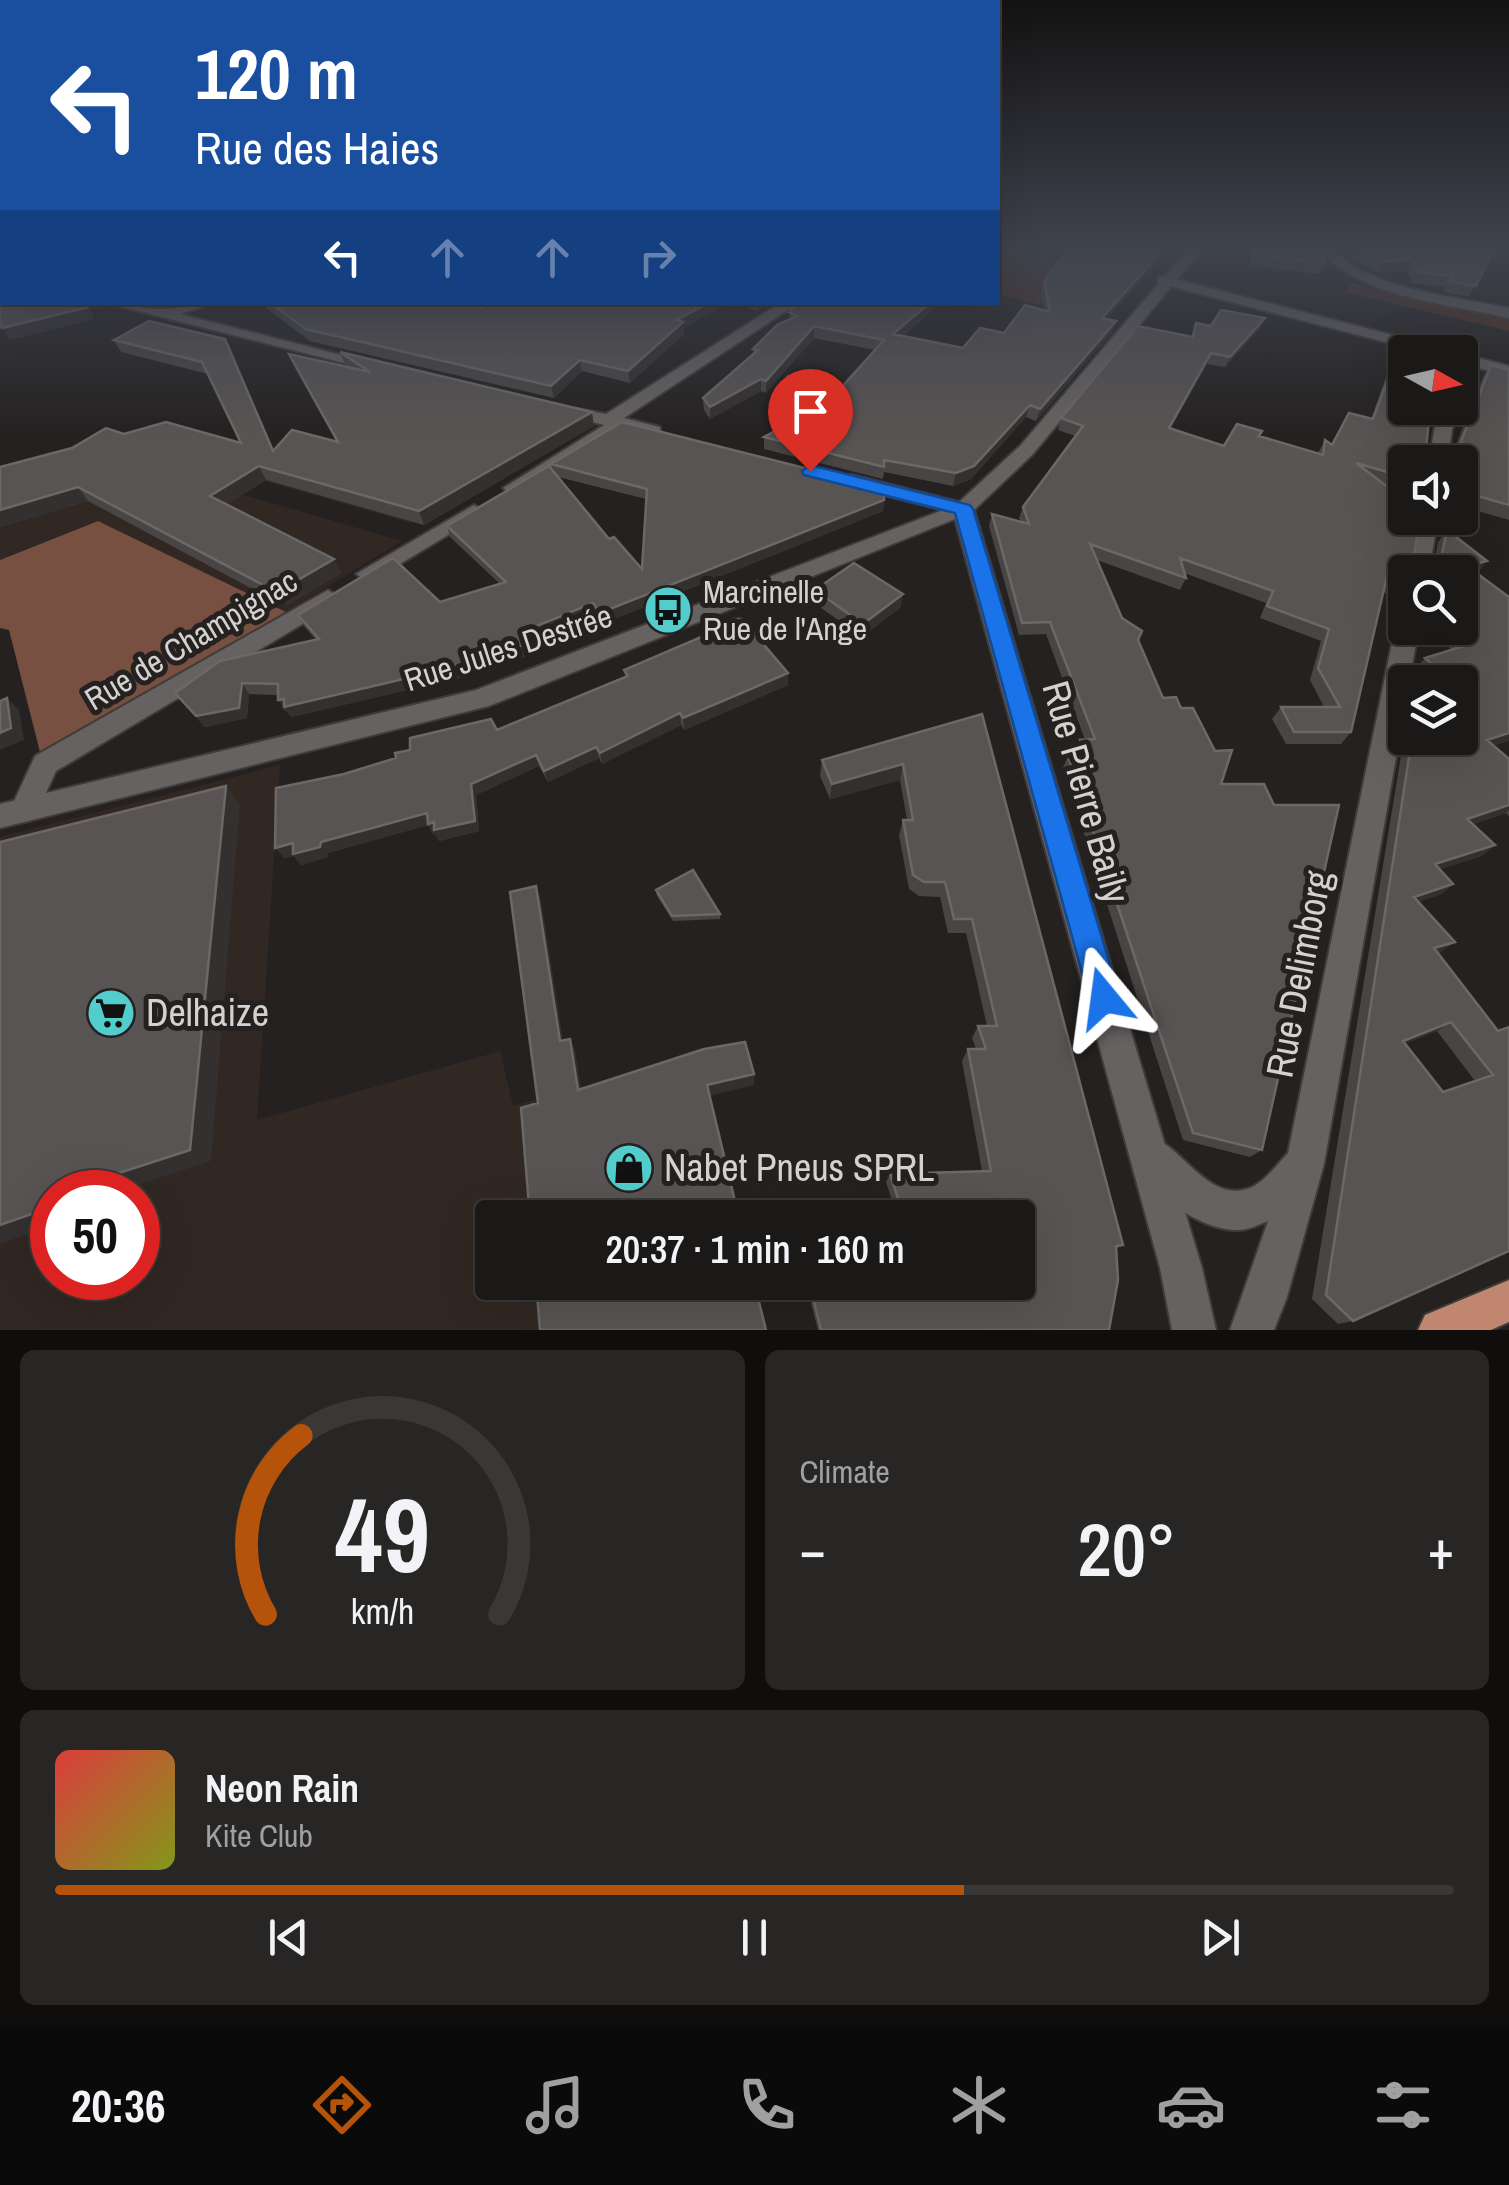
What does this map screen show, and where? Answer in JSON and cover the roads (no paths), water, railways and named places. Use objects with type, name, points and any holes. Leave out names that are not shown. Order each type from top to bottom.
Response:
[{"type":"main road","points":[[1440,1330],[1509,1301]]},
{"type":"street","points":[[143,311],[389,369]]},
{"type":"street","points":[[158,315],[174,311]]},
{"type":"street","name":"Rue de Champignac","points":[[12,813],[45,764],[428,538],[779,311]]},
{"type":"street","name":"Rue Jules Destrée","points":[[12,813],[480,699],[963,509],[998,482],[1138,311]]},
{"type":"street","points":[[1284,311],[1388,338]]},
{"type":"street","points":[[1478,361],[1509,360]]},
{"type":"street","points":[[1478,362],[1509,370]]},
{"type":"street","points":[[542,404],[677,437]]},
{"type":"street","points":[[830,476],[963,509]]},
{"type":"street","name":"Rue Pierre Baily","points":[[963,509],[1148,1149],[1194,1330]]},
{"type":"street","name":"Rue Delimborg","points":[[1252,1330],[1266,1297],[1305,1164],[1404,645]]},
{"type":"street","points":[[1148,1149],[1178,1183],[1202,1198],[1237,1211],[1262,1204],[1305,1164]]},
{"type":"place","name":"Marcinelle Rue de l'Ange","points":[[668,610]]},
{"type":"place","name":"Delhaize","points":[[111,1013]]},
{"type":"place","name":"Nabet Pneus SPRL","points":[[629,1168]]}]
